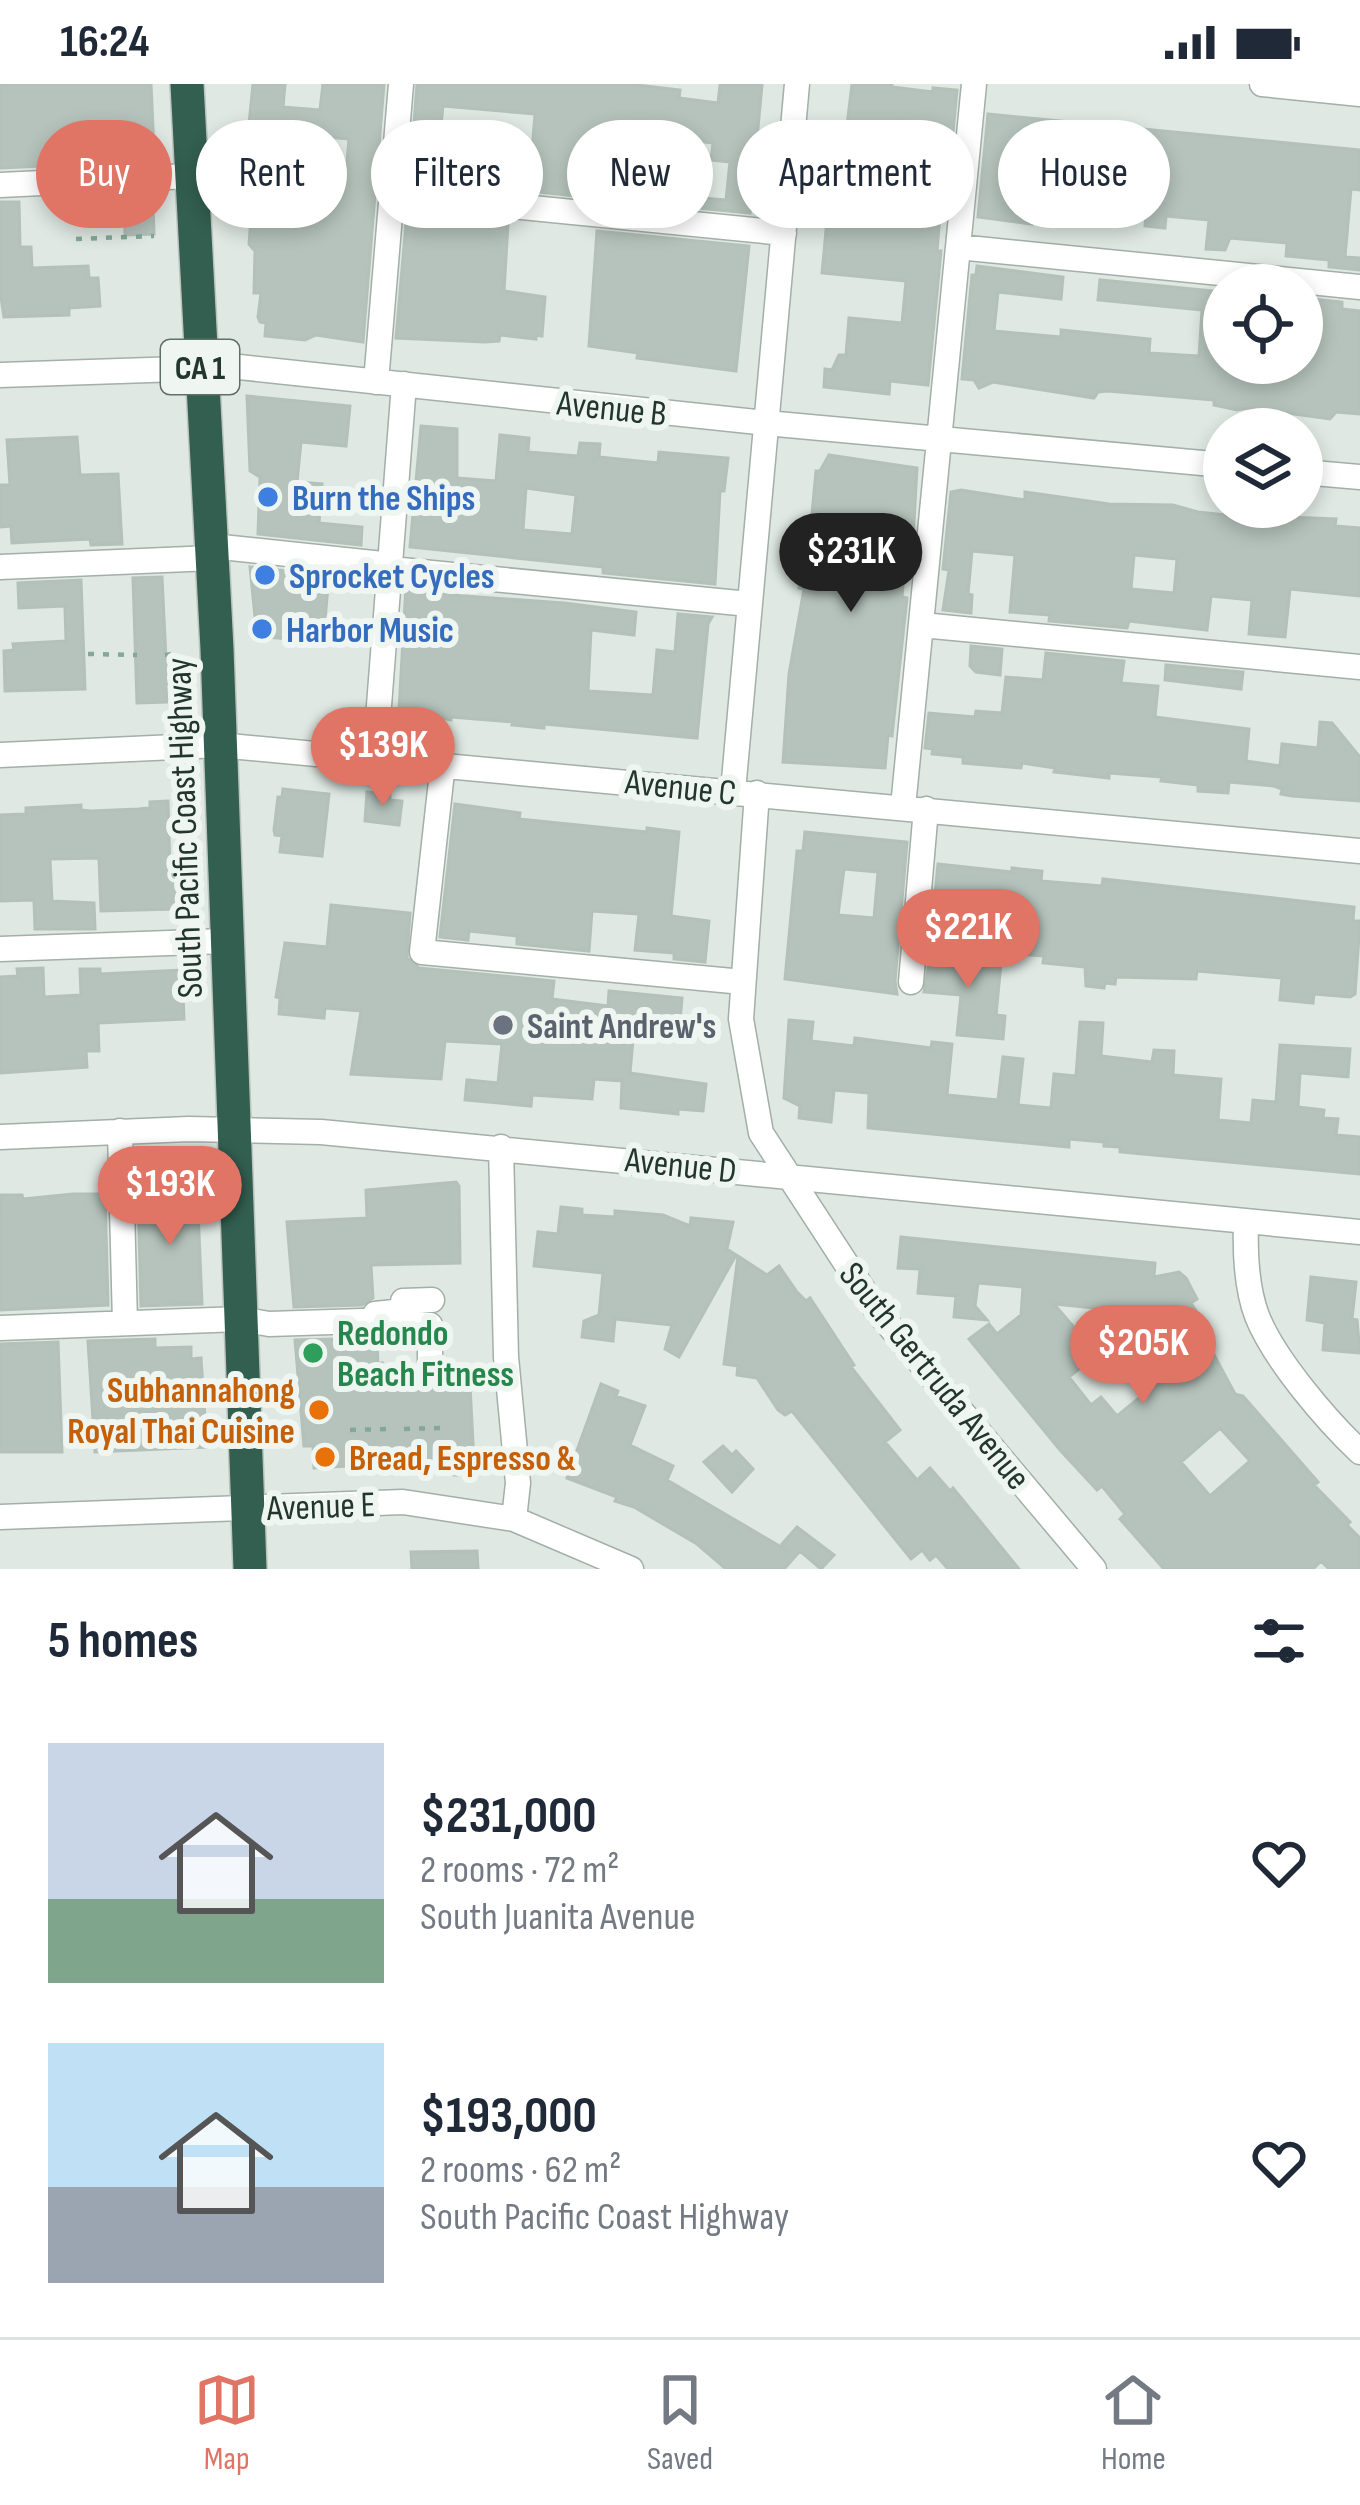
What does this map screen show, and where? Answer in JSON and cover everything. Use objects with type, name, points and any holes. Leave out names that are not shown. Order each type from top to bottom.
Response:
[{"type":"highway","name":"South Pacific Coast Highway","points":[[187,84],[212,552],[250,1569]]},
{"type":"street","points":[[397,120],[400,84]]},
{"type":"street","name":"South Gertruda Avenue","points":[[797,84],[749,604],[741,1019],[752,1095],[761,1133],[877,1311],[1094,1569]]},
{"type":"street","points":[[911,982],[922,626],[974,84]]},
{"type":"street","points":[[1262,84],[1360,94]]},
{"type":"street","points":[[0,185],[190,176]]},
{"type":"street","points":[[543,209],[784,233]]},
{"type":"street","points":[[376,382],[387,228]]},
{"type":"street","points":[[958,247],[1360,287]]},
{"type":"street","name":"Avenue B","points":[[0,375],[239,367],[1203,463]]},
{"type":"street","points":[[375,757],[404,384]]},
{"type":"street","points":[[1323,474],[1360,477]]},
{"type":"street","points":[[0,567],[212,552],[749,604]]},
{"type":"street","points":[[922,626],[1360,667]]},
{"type":"street","name":"Avenue C","points":[[0,755],[219,745],[1360,851]]},
{"type":"street","points":[[443,763],[422,952],[742,982]]},
{"type":"street","points":[[0,950],[225,940]]},
{"type":"street","name":"Avenue D","points":[[0,1137],[234,1129],[321,1132],[1360,1232]]},
{"type":"street","points":[[119,1131],[125,1323]]},
{"type":"street","points":[[500,1147],[506,1358],[518,1483],[514,1519]]},
{"type":"street","points":[[1246,1222],[1245,1258],[1257,1316],[1287,1366],[1360,1452]]},
{"type":"street","points":[[362,1321],[373,1314],[404,1311],[404,1301],[432,1300]]},
{"type":"street","points":[[0,1328],[240,1319],[269,1324],[430,1325],[430,1358]]},
{"type":"street","name":"Avenue E","points":[[0,1517],[403,1502],[514,1519],[631,1569]]},
{"type":"path","points":[[76,239],[154,236]]},
{"type":"path","points":[[88,654],[137,655]]},
{"type":"path","points":[[165,655],[174,654]]},
{"type":"path","points":[[404,1429],[441,1428]]},
{"type":"path","points":[[350,1430],[386,1430]]},
{"type":"path","points":[[373,1470],[385,1466]]},
{"type":"building","points":[[0,84],[151,84],[153,120],[36,120],[36,166],[0,168]]},
{"type":"building","points":[[253,84],[285,84],[283,107],[320,110],[323,84],[384,84],[381,120],[371,120],[372,228],[363,342],[316,335],[305,340],[265,336],[266,323],[258,317],[261,293],[254,293],[255,251],[249,244],[250,228],[347,228],[347,120],[249,120]]},
{"type":"building","points":[[417,84],[628,84],[680,90],[679,98],[718,103],[720,85],[762,85],[759,120],[737,120],[737,212],[713,209],[713,199],[726,200],[730,162],[713,160],[713,120],[567,120],[567,195],[543,193],[543,120],[535,120],[535,114],[443,106],[441,120],[414,120]]},
{"type":"building","points":[[852,84],[957,90],[954,120],[848,120]]},
{"type":"building","points":[[988,114],[1050,120],[998,120],[998,220],[978,217]]},
{"type":"building","points":[[1170,132],[1360,150],[1360,190],[1351,189],[1345,257],[1360,258],[1360,270],[1329,267],[1329,260],[1286,256],[1287,243],[1230,238],[1225,250],[1206,249],[1209,220],[1170,216]]},
{"type":"building","points":[[0,202],[19,202],[20,247],[31,247],[32,268],[88,266],[89,278],[98,278],[100,306],[69,308],[69,315],[4,317]]},
{"type":"building","points":[[125,228],[154,228],[154,234],[125,235]]},
{"type":"building","points":[[406,228],[508,228],[504,291],[545,297],[542,336],[500,335],[499,341],[485,342],[396,338]]},
{"type":"building","points":[[826,228],[939,228],[937,251],[941,251],[928,385],[890,381],[889,394],[824,387],[825,369],[832,370],[839,355],[846,355],[849,318],[902,323],[906,281],[822,273]]},
{"type":"building","points":[[597,231],[749,246],[736,371],[637,358],[638,353],[589,346]]},
{"type":"building","points":[[977,266],[1063,277],[1061,299],[998,292],[994,331],[1061,337],[1061,330],[1150,339],[1149,353],[1199,356],[1202,310],[1098,300],[1100,280],[1203,290],[1203,384],[1323,384],[1323,300],[1342,302],[1342,309],[1360,311],[1360,414],[1336,412],[1330,419],[1323,418],[1323,408],[1228,408],[1214,405],[1214,400],[1108,391],[1094,398],[993,382],[979,388],[974,380],[962,379],[972,275]]},
{"type":"building","points":[[247,396],[350,406],[346,446],[301,442],[297,482],[322,484],[319,523],[362,527],[361,545],[258,534],[260,477],[250,471]]},
{"type":"building","points":[[421,426],[457,429],[457,478],[496,481],[500,435],[529,438],[528,452],[578,456],[580,443],[600,444],[599,457],[658,463],[659,452],[728,458],[724,491],[720,491],[715,584],[410,547]],"holes":[[[526,488],[576,495],[572,534],[523,530]]]},
{"type":"building","points":[[77,437],[80,475],[118,474],[122,544],[91,545],[90,539],[12,543],[11,526],[0,527],[0,485],[10,485],[7,440]]},
{"type":"building","points":[[829,455],[917,468],[913,540],[907,537],[902,597],[907,598],[885,768],[783,762],[789,674],[804,589],[799,588],[801,546],[809,546],[816,471]]},
{"type":"building","points":[[961,490],[1025,500],[1025,492],[1109,504],[1173,505],[1203,513],[1203,528],[1323,528],[1323,518],[1336,519],[1335,526],[1360,528],[1360,596],[1290,589],[1285,637],[1249,634],[1252,600],[1211,596],[1207,630],[1129,621],[1127,628],[1049,621],[1050,615],[1010,612],[1015,555],[972,551],[971,613],[943,610],[949,570],[943,569],[951,492]],"holes":[[[1134,555],[1177,559],[1174,593],[1131,589]]]},
{"type":"building","points":[[250,567],[329,575],[323,642],[257,636]]},
{"type":"building","points":[[162,577],[166,659],[174,659],[175,688],[166,689],[167,702],[137,703],[133,578]]},
{"type":"building","points":[[81,580],[85,689],[5,691],[4,651],[14,650],[13,644],[66,641],[65,606],[19,608],[18,583]]},
{"type":"building","points":[[406,587],[437,590],[437,594],[636,612],[634,635],[591,630],[588,691],[653,695],[657,650],[675,652],[678,614],[712,617],[697,738],[451,720],[399,710]]},
{"type":"building","points":[[971,646],[1002,649],[1000,675],[976,672],[970,666]]},
{"type":"building","points":[[1046,653],[1124,661],[1121,683],[1158,686],[1155,717],[1249,729],[1246,761],[1280,766],[1282,744],[1318,748],[1320,722],[1332,723],[1360,757],[1360,801],[1292,796],[1274,786],[1229,782],[1228,793],[1198,791],[1198,785],[1161,781],[1162,777],[1109,773],[1109,778],[1022,763],[1021,768],[963,763],[963,757],[932,754],[933,749],[925,748],[929,713],[975,717],[976,711],[1002,713],[1006,677],[1043,680]]},
{"type":"building","points":[[1166,665],[1243,672],[1241,689],[1165,680]]},
{"type":"building","points":[[283,789],[329,794],[322,856],[280,852],[282,836],[274,830]]},
{"type":"building","points":[[367,792],[390,794],[390,800],[402,801],[399,825],[365,821]]},
{"type":"building","points":[[168,801],[170,869],[181,869],[176,909],[101,911],[99,858],[50,859],[52,901],[94,903],[95,929],[35,929],[34,900],[0,901],[0,815],[26,814],[26,808],[81,805],[81,810],[91,811],[150,808],[150,802]]},
{"type":"building","points":[[455,804],[520,813],[519,819],[679,832],[671,916],[709,921],[705,962],[674,959],[674,953],[635,950],[639,914],[592,911],[589,951],[517,944],[517,936],[469,931],[468,940],[440,937]]},
{"type":"building","points":[[805,832],[907,842],[897,994],[785,979],[797,851],[803,851]],"holes":[[[844,869],[878,872],[874,918],[838,915]]]},
{"type":"building","points":[[938,864],[1042,871],[1041,881],[1102,886],[1103,879],[1354,907],[1353,921],[1360,921],[1355,994],[1314,994],[1313,1003],[1280,1000],[1282,978],[1197,971],[1196,979],[1116,977],[1115,984],[1105,983],[1104,988],[1086,986],[1085,967],[1043,963],[1044,956],[1004,953],[1007,919],[933,915]]},
{"type":"building","points":[[331,905],[410,913],[407,958],[419,968],[554,981],[552,999],[608,1006],[609,991],[682,998],[679,1033],[634,1029],[630,1073],[706,1084],[703,1111],[678,1109],[678,1114],[621,1108],[622,1081],[594,1079],[592,1099],[532,1095],[531,1106],[465,1100],[467,1080],[498,1083],[502,1044],[445,1041],[441,1079],[351,1074],[361,1011],[325,1008],[324,1018],[279,1014],[280,998],[276,997],[285,943],[327,947]]},
{"type":"building","points":[[932,946],[959,949],[959,959],[1001,963],[996,1015],[1005,1016],[1003,1039],[957,1035],[961,995],[924,992]]},
{"type":"building","points":[[43,968],[44,997],[81,995],[80,969],[100,969],[100,974],[182,970],[184,1019],[98,1023],[99,1051],[86,1051],[87,1067],[0,1073],[0,977],[18,976],[17,969]]},
{"type":"building","points":[[789,1020],[813,1022],[811,1041],[854,1046],[855,1038],[931,1048],[932,1042],[952,1044],[947,1095],[998,1100],[1003,1057],[1023,1059],[1018,1105],[1051,1108],[1054,1074],[1076,1076],[1080,1022],[1103,1023],[1101,1056],[1152,1062],[1154,1050],[1174,1051],[1173,1075],[1221,1079],[1218,1120],[1251,1123],[1253,1100],[1276,1102],[1280,1045],[1350,1049],[1348,1077],[1300,1073],[1298,1107],[1324,1110],[1323,1118],[1338,1119],[1336,1135],[1360,1137],[1360,1174],[1120,1152],[1120,1147],[1104,1146],[1104,1142],[1069,1139],[1069,1147],[868,1128],[869,1093],[834,1090],[831,1122],[799,1118],[800,1106],[784,1098]]},
{"type":"building","points":[[456,1182],[460,1263],[371,1265],[373,1298],[362,1305],[294,1307],[287,1222],[367,1218],[366,1190]]},
{"type":"building","points":[[197,1187],[202,1304],[141,1306],[138,1193]]},
{"type":"building","points":[[105,1194],[108,1305],[0,1310],[1,1195],[22,1195],[23,1199]]},
{"type":"building","points":[[561,1207],[582,1209],[582,1215],[615,1217],[615,1211],[663,1215],[690,1226],[691,1218],[733,1222],[727,1249],[736,1255],[679,1357],[665,1349],[672,1325],[615,1319],[613,1341],[582,1337],[584,1321],[599,1315],[603,1273],[534,1266],[538,1232],[558,1234]]},
{"type":"building","points":[[901,1237],[1155,1263],[1154,1277],[1179,1272],[1197,1299],[1191,1303],[1202,1320],[1197,1323],[1235,1394],[1243,1396],[1318,1482],[1314,1485],[1360,1538],[1360,1569],[1329,1569],[1321,1561],[1313,1569],[1164,1569],[1120,1519],[1125,1514],[1102,1486],[1097,1490],[1060,1450],[969,1339],[989,1324],[997,1334],[1021,1315],[1023,1287],[978,1283],[975,1306],[987,1320],[954,1317],[956,1296],[918,1293],[920,1269],[898,1268]],"holes":[[[1054,1304],[1125,1311],[1152,1353],[1141,1371],[1150,1389],[1117,1416],[1101,1397],[1091,1405],[1069,1377],[1097,1354]],[[1220,1428],[1250,1461],[1210,1496],[1181,1462]]]},
{"type":"building","points":[[738,1256],[767,1275],[779,1266],[797,1292],[806,1301],[810,1298],[854,1365],[851,1367],[900,1430],[885,1442],[917,1480],[930,1468],[950,1491],[953,1488],[1019,1569],[948,1569],[936,1555],[930,1560],[922,1550],[911,1559],[792,1411],[785,1415],[757,1378],[737,1375],[738,1366],[724,1364]]},
{"type":"building","points":[[1311,1277],[1356,1282],[1352,1319],[1357,1320],[1360,1353],[1323,1350],[1325,1323],[1307,1320]]},
{"type":"building","points":[[377,1338],[382,1371],[417,1369],[431,1375],[444,1367],[469,1366],[474,1463],[455,1464],[456,1475],[406,1469],[405,1463],[314,1468],[313,1446],[304,1446],[295,1340]]},
{"type":"building","points":[[155,1339],[155,1348],[191,1347],[191,1359],[201,1358],[207,1447],[95,1452],[88,1341]]},
{"type":"building","points":[[58,1342],[62,1452],[0,1452],[0,1344]]},
{"type":"building","points":[[601,1384],[618,1391],[616,1396],[645,1406],[630,1445],[673,1466],[667,1480],[788,1551],[782,1544],[797,1527],[834,1555],[821,1569],[800,1551],[784,1569],[726,1569],[697,1544],[615,1501],[617,1497],[567,1478]]},
{"type":"building","points":[[723,1446],[732,1455],[736,1451],[753,1469],[732,1492],[704,1462]]},
{"type":"building","points":[[477,1551],[478,1569],[412,1569],[411,1552]]},
{"type":"place","name":"Burn the Ships","points":[[268,497]]},
{"type":"place","name":"Sprocket Cycles","points":[[265,575]]},
{"type":"place","name":"Harbor Music","points":[[262,629]]},
{"type":"place","name":"Saint Andrew's","points":[[503,1025]]},
{"type":"place","name":"Redondo Beach Fitness","points":[[313,1353]]},
{"type":"place","name":"Subhannahong Royal Thai Cuisine","points":[[319,1410]]},
{"type":"place","name":"Bread, Espresso &","points":[[325,1457]]}]
